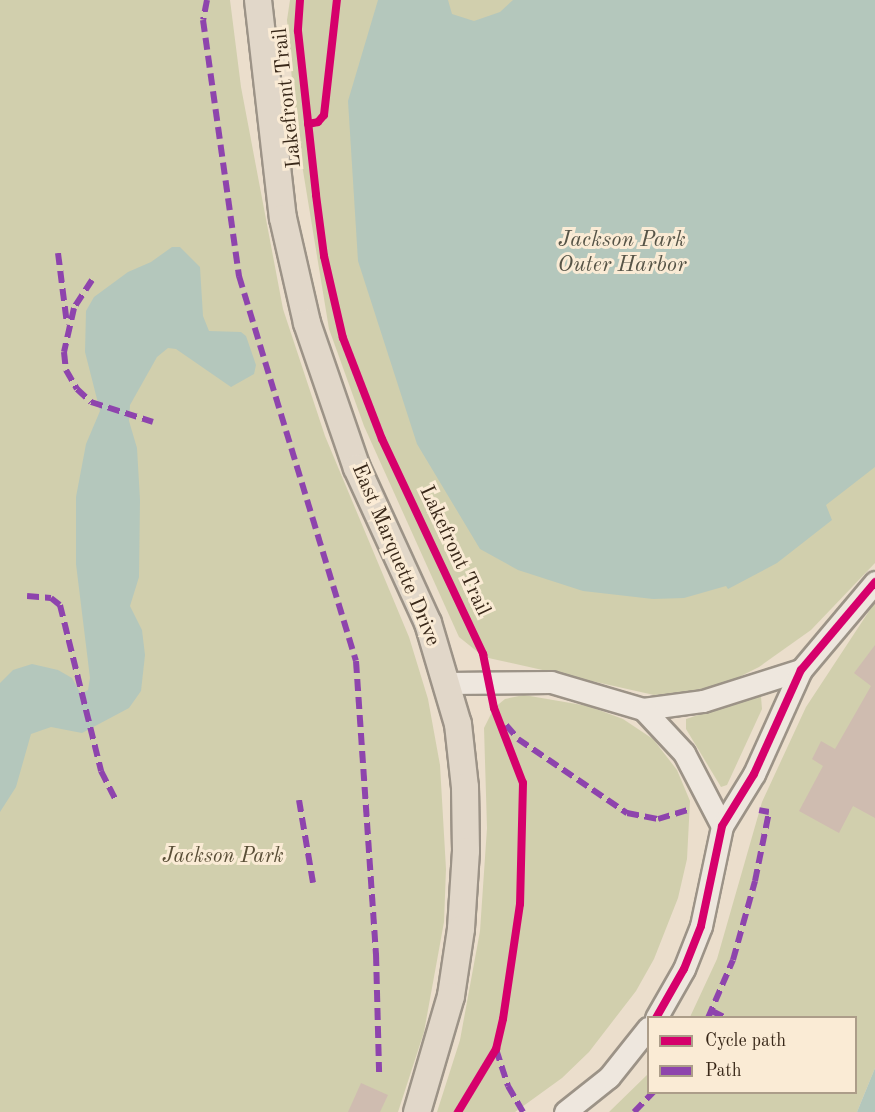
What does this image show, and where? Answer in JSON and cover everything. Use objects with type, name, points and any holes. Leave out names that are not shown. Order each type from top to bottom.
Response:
[{"type":"main road","name":"East Marquette Drive","points":[[258,0],[284,218],[307,323],[357,468],[402,560],[447,683],[458,724],[465,787],[463,907],[452,996],[417,1112]]},
{"type":"street","points":[[657,1016],[684,969],[701,926],[722,826],[754,774],[801,670],[875,582]]},
{"type":"street","points":[[447,683],[551,682],[643,709],[703,702],[801,670]]},
{"type":"street","points":[[643,709],[684,753],[722,826]]},
{"type":"street","points":[[565,1112],[609,1077],[647,1029]]},
{"type":"green space","name":"Jackson Park","points":[[0,0],[230,0],[241,87],[283,309],[325,436],[409,637],[428,699],[440,765],[446,869],[444,922],[424,1032],[398,1112],[0,1112]]},
{"type":"green space","name":"Jackson Park Outer Harbor","points":[[290,0],[875,0],[875,563],[811,630],[759,667],[729,682],[688,692],[654,695],[484,657],[459,637],[364,426],[329,329],[296,128],[287,20]]},
{"type":"green space","points":[[875,602],[875,1068],[857,1112],[609,1112],[647,1075],[647,1094],[857,1094],[857,1016],[690,1016],[717,959],[762,802],[806,707]]},
{"type":"green space","points":[[524,695],[588,706],[623,719],[653,739],[677,770],[690,801],[687,859],[678,898],[654,959],[636,991],[589,1052],[562,1078],[515,1112],[437,1112],[460,1040],[480,931],[487,828],[484,728],[494,708],[505,699]]},
{"type":"green space","points":[[756,696],[761,697],[762,709],[727,785],[721,787],[686,729],[686,719]]},
{"type":"water","name":"Jackson Park Outer Harbor","points":[[378,0],[448,0],[452,14],[474,21],[500,12],[513,0],[875,0],[875,467],[826,505],[832,520],[777,563],[728,589],[726,586],[684,598],[653,599],[583,591],[518,570],[480,549],[417,444],[358,261],[348,101]]},
{"type":"water","points":[[172,247],[180,247],[200,267],[203,316],[209,331],[241,332],[246,336],[256,365],[254,374],[231,387],[176,349],[168,348],[157,357],[130,405],[129,421],[137,448],[140,500],[139,577],[130,606],[142,630],[145,655],[141,691],[129,708],[82,733],[51,727],[31,734],[16,787],[0,812],[0,683],[13,670],[32,664],[58,670],[72,678],[81,694],[88,690],[90,678],[76,564],[76,497],[86,444],[100,411],[85,352],[86,311],[94,297],[128,272],[151,262]]},
{"type":"water","points":[[875,1068],[875,1112],[857,1112]]},
{"type":"building","points":[[875,645],[875,818],[853,806],[839,833],[799,811],[823,766],[812,759],[821,741],[835,749],[871,686],[854,673]]},
{"type":"building","points":[[361,1083],[388,1095],[380,1112],[348,1112]]},
{"type":"marked path","points":[[207,0],[203,20],[239,276],[356,661],[376,954],[379,1072]]},
{"type":"marked path","points":[[58,253],[67,324]]},
{"type":"marked path","points":[[92,280],[74,308],[64,352],[66,370],[77,389],[91,402],[153,422]]},
{"type":"marked path","points":[[27,596],[51,598],[60,605],[101,771],[116,801]]},
{"type":"marked path","points":[[506,725],[518,739],[627,813],[658,819],[690,809]]},
{"type":"marked path","points":[[299,800],[313,883]]},
{"type":"marked path","points":[[709,1016],[733,960],[755,881],[769,812],[759,810]]},
{"type":"marked path","points":[[712,1011],[722,1016]]},
{"type":"marked path","points":[[496,1049],[508,1086],[523,1112]]},
{"type":"marked path","points":[[634,1112],[651,1094]]},
{"type":"cycle path","name":"Lakefront Trail","points":[[300,0],[298,31],[316,195],[324,256],[343,338],[382,439],[483,654],[494,708],[523,783],[520,904],[503,1019],[496,1049],[458,1112]]},
{"type":"cycle path","name":"Lakefront Trail","points":[[308,124],[318,122],[324,115],[337,0]]},
{"type":"cycle path","points":[[657,1016],[684,969],[701,926],[722,826],[754,774],[801,670],[875,582]]}]
